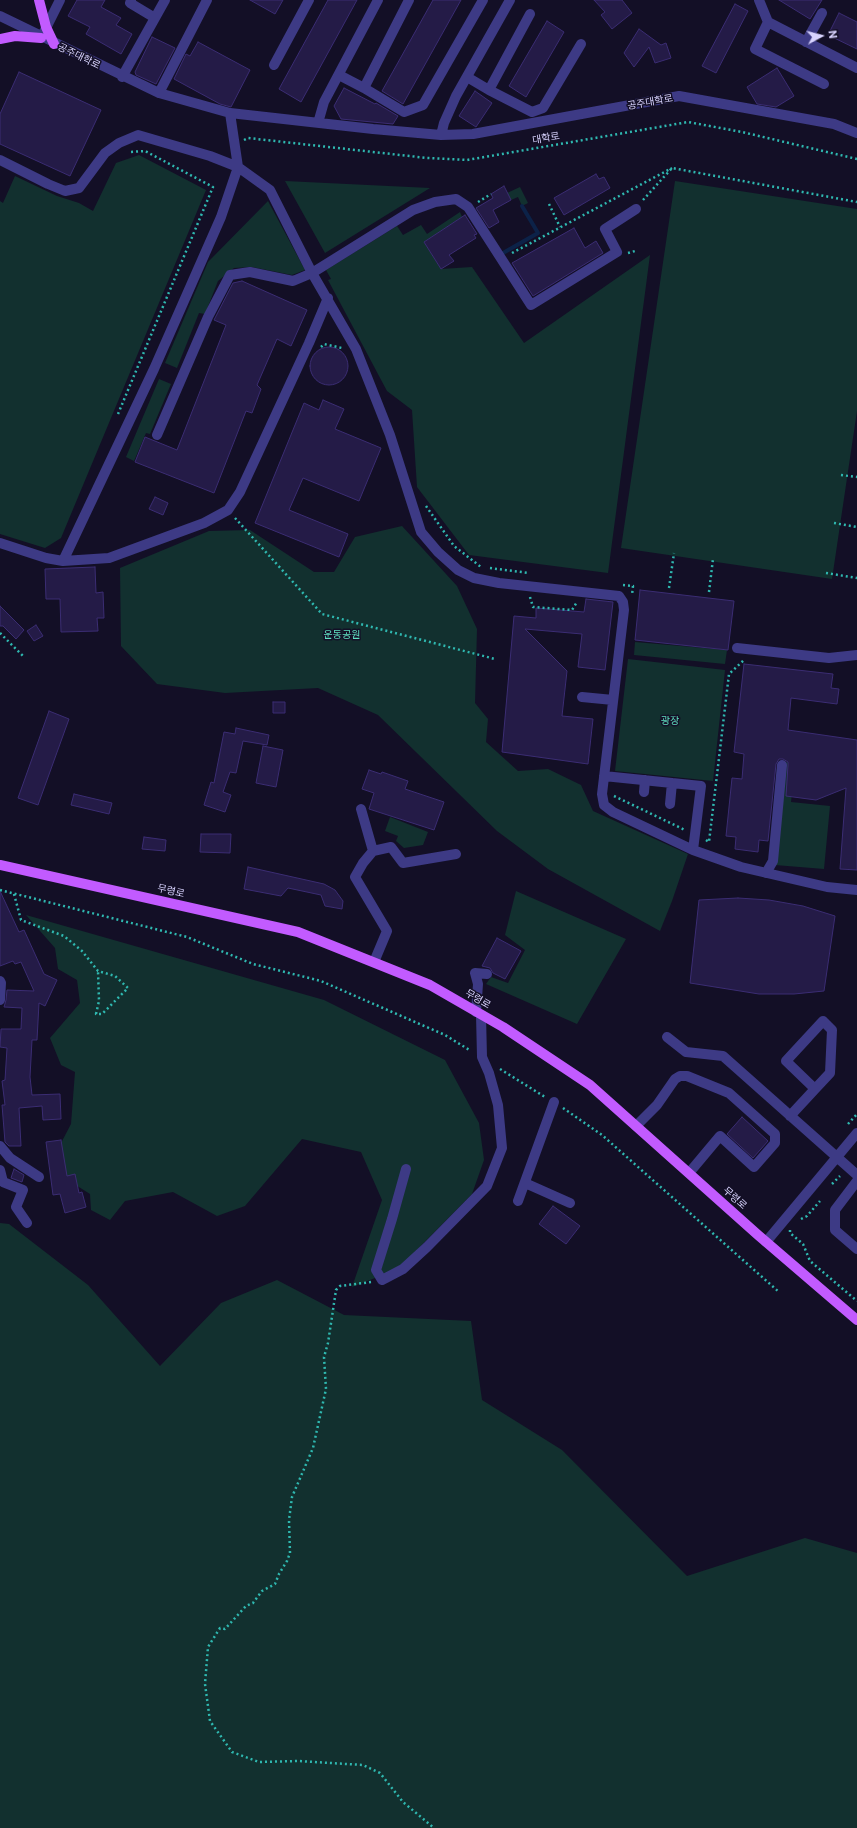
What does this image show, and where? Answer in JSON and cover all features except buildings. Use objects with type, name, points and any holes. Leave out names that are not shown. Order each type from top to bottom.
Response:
[{"type":"main road","points":[[39,0],[46,27],[54,44]]},
{"type":"main road","points":[[0,38],[15,36],[41,38]]},
{"type":"main road","name":"무령로","points":[[0,865],[298,932],[430,985],[479,1014],[590,1085],[766,1242],[857,1320]]},
{"type":"street","points":[[41,38],[60,0]]},
{"type":"street","points":[[131,0],[130,3],[155,18]]},
{"type":"street","points":[[122,77],[165,0]]},
{"type":"street","points":[[159,94],[207,0]]},
{"type":"street","points":[[274,65],[309,0]]},
{"type":"street","points":[[318,123],[324,102],[378,0]]},
{"type":"street","points":[[364,88],[409,0]]},
{"type":"street","points":[[339,75],[404,112],[423,105],[483,0]]},
{"type":"street","points":[[441,135],[444,123],[467,77],[510,0]]},
{"type":"street","points":[[759,0],[768,22],[857,68]]},
{"type":"street","points":[[806,42],[822,13]]},
{"type":"street","points":[[489,90],[530,14]]},
{"type":"street","name":"공주대학로","points":[[0,16],[41,38],[159,94],[230,113],[441,135],[473,134],[679,96],[834,124],[857,133]]},
{"type":"street","points":[[768,22],[755,49],[824,84]]},
{"type":"street","points":[[467,77],[532,112],[543,108],[581,44]]},
{"type":"street","points":[[63,562],[154,369],[221,217],[238,167],[230,113]]},
{"type":"street","points":[[0,160],[48,184],[65,190],[79,188],[105,153],[119,143],[138,134],[210,156],[238,167],[270,190],[312,273],[328,298],[356,349],[390,435],[421,532],[438,552],[458,570],[474,578],[499,583],[619,596],[623,602],[624,610],[613,700],[607,776],[602,794],[604,805],[613,812],[693,850],[741,867],[826,886],[857,890]]},
{"type":"street","points":[[157,435],[208,317],[230,275],[250,272],[293,281],[312,273],[412,210],[435,202],[456,199],[468,207],[530,304],[617,252],[605,229],[636,209]]},
{"type":"street","points":[[0,543],[63,562],[109,558],[204,523],[228,510],[240,492],[309,343],[328,298]]},
{"type":"street","points":[[737,648],[829,658],[857,655]]},
{"type":"street","points":[[582,697],[613,700]]},
{"type":"street","points":[[766,873],[773,861],[782,765]]},
{"type":"street","points":[[607,776],[701,786],[693,850]]},
{"type":"street","points":[[644,792],[645,780]]},
{"type":"street","points":[[670,804],[672,783]]},
{"type":"street","points":[[360,809],[373,851]]},
{"type":"street","points":[[374,962],[388,931],[356,877],[363,863],[373,851],[391,847],[403,863],[456,854]]},
{"type":"street","points":[[406,1168],[392,1220],[376,1270],[382,1280],[402,1269],[427,1247],[487,1186],[502,1148],[498,1104],[489,1073],[482,1057],[478,984],[475,973],[487,974]]},
{"type":"street","points":[[0,981],[0,1000]]},
{"type":"street","points":[[790,1116],[830,1073],[832,1030],[823,1021],[786,1061],[815,1089]]},
{"type":"street","points":[[667,1037],[686,1052],[723,1056],[857,1175]]},
{"type":"street","points":[[636,1126],[657,1105],[675,1079],[680,1076],[687,1076],[729,1094],[774,1134],[775,1143],[754,1167],[720,1136],[688,1173]]},
{"type":"street","points":[[518,1201],[554,1102]]},
{"type":"street","points":[[766,1242],[857,1133]]},
{"type":"street","points":[[0,1146],[10,1158],[39,1177]]},
{"type":"street","points":[[0,1170],[4,1182],[23,1190],[16,1207],[27,1223]]},
{"type":"street","points":[[857,1181],[835,1210],[835,1230],[857,1250]]},
{"type":"street","points":[[525,1183],[570,1202]]},
{"type":"path","name":"대학로","points":[[241,141],[248,138],[427,158],[466,160],[688,122],[742,132],[857,160]]},
{"type":"path","points":[[116,420],[213,187],[145,151],[130,152]]},
{"type":"path","points":[[505,257],[672,168],[857,202]]},
{"type":"path","points":[[636,209],[672,168]]},
{"type":"path","points":[[473,204],[491,194]]},
{"type":"path","points":[[548,204],[560,227]]},
{"type":"path","points":[[318,350],[324,344],[341,347],[345,354]]},
{"type":"path","points":[[841,475],[857,477]]},
{"type":"path","points":[[425,505],[454,546],[481,567],[533,574]]},
{"type":"path","points":[[228,510],[322,614],[495,659]]},
{"type":"path","points":[[834,524],[857,527]]},
{"type":"path","points":[[669,588],[674,553]]},
{"type":"path","points":[[709,592],[713,558]]},
{"type":"path","points":[[826,573],[857,578]]},
{"type":"path","points":[[620,584],[633,586],[631,601]]},
{"type":"path","points":[[530,594],[533,607],[572,610],[581,592]]},
{"type":"path","points":[[0,633],[24,656]]},
{"type":"path","points":[[607,776],[608,793],[709,842],[728,674],[742,661],[748,660]]},
{"type":"path","points":[[0,890],[187,937],[253,964],[321,981],[445,1035],[554,1102],[602,1135],[779,1292]]},
{"type":"path","points":[[14,894],[21,920],[64,936],[82,951],[98,971],[115,976],[128,988],[102,1014],[96,1014],[99,1001],[98,971]]},
{"type":"path","points":[[797,1221],[807,1216],[820,1201]]},
{"type":"path","points":[[791,1228],[790,1233],[803,1244],[810,1261],[857,1301]]},
{"type":"path","points":[[382,1280],[355,1286],[340,1286],[336,1290],[328,1342],[324,1357],[326,1389],[313,1448],[292,1497],[289,1520],[290,1553],[275,1584],[262,1591],[253,1603],[246,1606],[225,1628],[220,1628],[208,1647],[205,1684],[210,1721],[232,1752],[259,1762],[298,1761],[363,1765],[380,1773],[403,1802],[434,1828]]},
{"type":"green space","points":[[139,155],[206,190],[61,538],[45,548],[0,534],[0,201],[3,203],[15,176],[57,196],[79,203],[93,211],[116,163]]},
{"type":"green space","points":[[285,181],[430,188],[325,253]]},
{"type":"green space","points":[[675,181],[857,209],[857,411],[832,579],[621,548]]},
{"type":"green space","points":[[520,187],[528,203],[522,206],[518,197],[511,200],[507,193]]},
{"type":"green space","points":[[268,201],[305,270],[292,275],[252,267],[234,268],[218,281],[205,314],[199,313],[177,368],[165,363],[208,262]]},
{"type":"green space","points":[[460,212],[462,217],[424,242],[441,269],[472,267],[524,343],[650,255],[608,573],[469,555],[417,487],[412,410],[387,391],[328,280],[331,279],[326,270],[397,226],[403,235],[421,225],[427,234]]},
{"type":"green space","points":[[159,379],[171,384],[150,434],[146,433],[134,461],[126,457]]},
{"type":"green space","name":"운동공원","points":[[402,526],[457,586],[477,629],[475,703],[488,719],[486,742],[518,771],[548,769],[581,785],[593,811],[688,854],[660,931],[548,869],[497,831],[378,715],[318,688],[225,693],[157,684],[121,646],[120,568],[209,531],[250,530],[314,572],[334,572],[355,537]]},
{"type":"green space","points":[[635,642],[727,650],[725,664],[634,655]]},
{"type":"green space","name":"광장","points":[[628,659],[725,670],[713,781],[615,771]]},
{"type":"green space","points":[[785,762],[795,763],[791,802],[830,806],[824,869],[775,865]]},
{"type":"green space","points":[[390,817],[428,832],[423,845],[404,848],[396,841],[398,836],[385,831]]},
{"type":"green space","points":[[516,891],[626,939],[577,1024],[486,984],[491,977],[508,983],[525,950],[505,935]]},
{"type":"green space","points":[[26,915],[324,1000],[445,1060],[479,1123],[484,1160],[472,1194],[398,1269],[352,1287],[382,1200],[361,1152],[302,1139],[245,1206],[217,1216],[173,1192],[125,1201],[110,1220],[91,1210],[90,1194],[63,1177],[60,1145],[71,1124],[75,1072],[61,1065],[50,1038],[80,1003],[77,980],[58,969],[55,948]]},
{"type":"green space","points":[[0,1223],[9,1224],[88,1285],[160,1366],[221,1303],[277,1280],[344,1315],[471,1321],[482,1400],[562,1450],[687,1576],[805,1538],[857,1553],[857,1828],[0,1828]]},
{"type":"waterway","points":[[503,253],[538,233],[522,206]]}]
